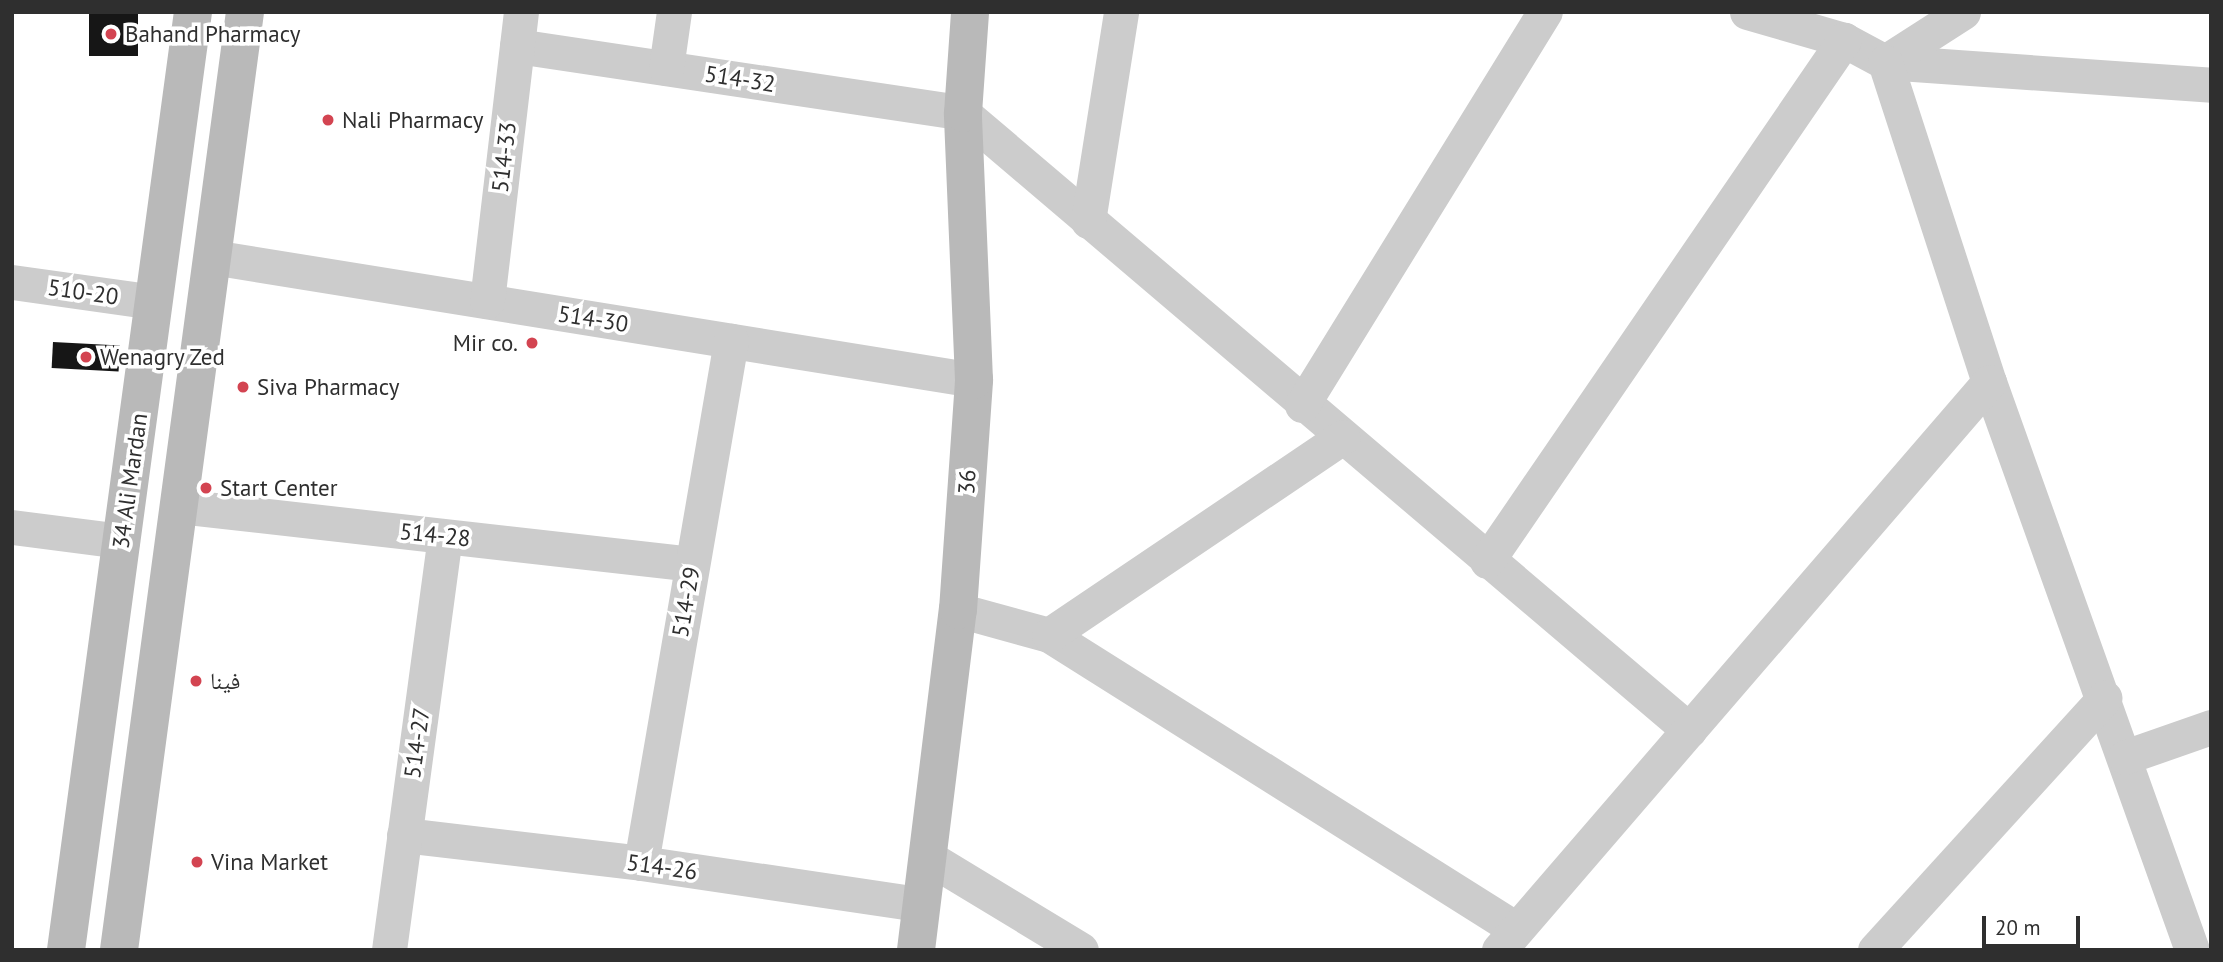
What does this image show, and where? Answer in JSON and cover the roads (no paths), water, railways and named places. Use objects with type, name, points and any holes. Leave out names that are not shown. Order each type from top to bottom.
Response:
[{"type":"main road","name":"34 Ali Mardan","points":[[66,950],[193,12]]},
{"type":"main road","points":[[118,950],[245,12]]},
{"type":"main road","name":"36","points":[[916,950],[958,610],[974,380],[963,113],[970,12]]},
{"type":"street","points":[[666,68],[674,12]]},
{"type":"street","points":[[1088,221],[1121,12]]},
{"type":"street","points":[[1302,405],[1545,12]]},
{"type":"street","points":[[1747,12],[1844,40],[1885,62],[2210,89]]},
{"type":"street","points":[[1885,62],[1963,12]]},
{"type":"street","name":"514-32","points":[[519,29],[666,68],[963,113]]},
{"type":"street","name":"514-33","points":[[486,302],[519,29]]},
{"type":"street","points":[[1487,561],[1844,40]]},
{"type":"street","points":[[1885,62],[1989,382],[2192,950]]},
{"type":"street","points":[[963,113],[1302,405],[1689,730]]},
{"type":"street","name":"514-30","points":[[212,257],[974,380]]},
{"type":"street","name":"510-20","points":[[12,282],[155,302]]},
{"type":"street","name":"514-29","points":[[641,863],[731,341]]},
{"type":"street","points":[[958,610],[1049,635],[1507,939],[1989,382]]},
{"type":"street","points":[[1049,635],[1342,437]]},
{"type":"street","name":"514-28","points":[[179,506],[692,564]]},
{"type":"street","points":[[12,527],[122,541]]},
{"type":"street","name":"514-27","points":[[388,950],[445,537]]},
{"type":"street","points":[[1875,950],[2104,698]]},
{"type":"street","points":[[2125,757],[2211,727]]},
{"type":"street","name":"514-26","points":[[404,835],[641,863],[920,904]]},
{"type":"street","points":[[926,856],[1081,950]]},
{"type":"place","name":"Bahand Pharmacy","points":[[111,34]]},
{"type":"place","name":"Nali Pharmacy","points":[[328,120]]},
{"type":"place","name":"Mir co.","points":[[532,343]]},
{"type":"place","name":"Wenagry Zed","points":[[86,357]]},
{"type":"place","name":"Siva Pharmacy","points":[[243,387]]},
{"type":"place","name":"Start Center","points":[[206,488]]},
{"type":"place","name":"فينا","points":[[196,681]]},
{"type":"place","name":"Vina Market","points":[[197,862]]}]
